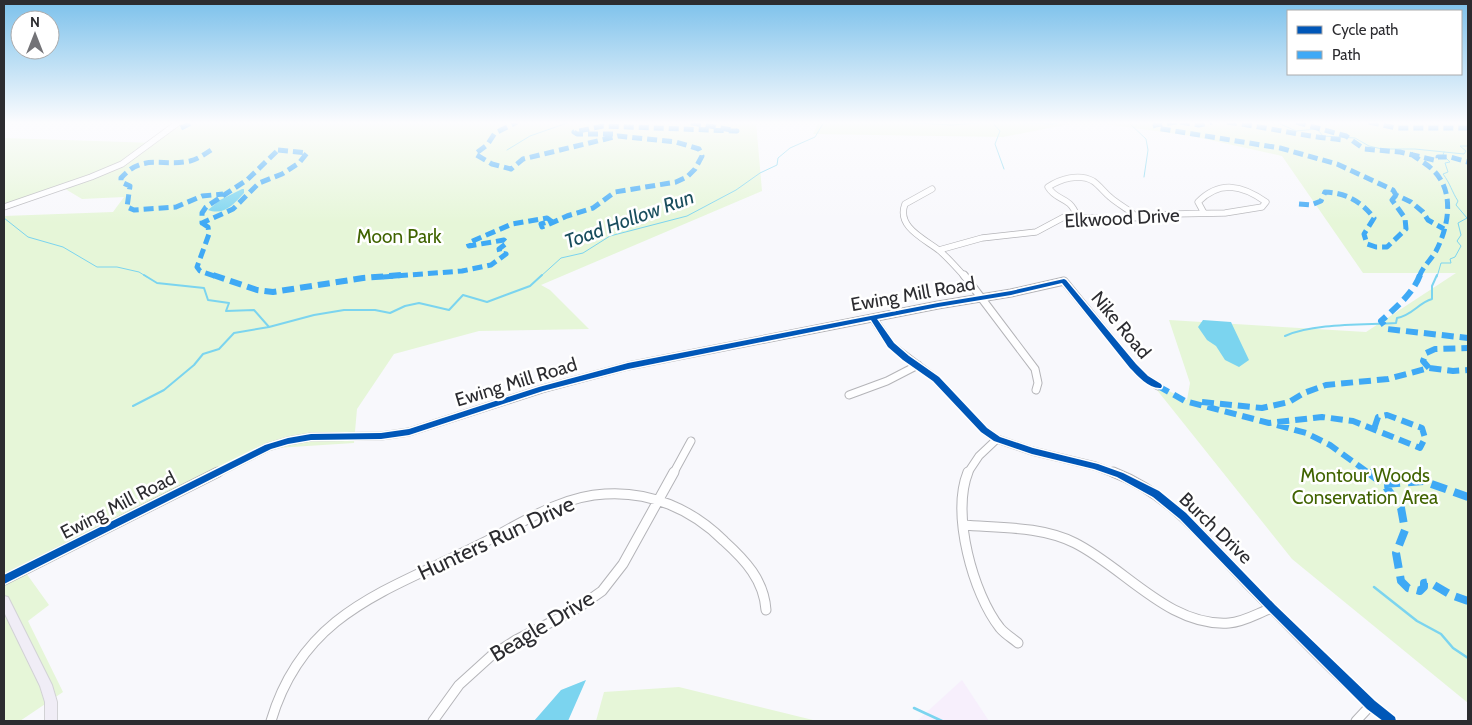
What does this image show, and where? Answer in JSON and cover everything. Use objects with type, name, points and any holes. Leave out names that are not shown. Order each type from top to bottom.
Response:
[{"type":"main road","points":[[4,601],[46,685],[51,702],[51,721]]},
{"type":"street","points":[[4,207],[115,167],[136,156]]},
{"type":"street","points":[[1077,216],[1073,205],[1051,192],[1048,186],[1065,180],[1087,179],[1096,184],[1107,195],[1131,210],[1138,218]]},
{"type":"street","name":"Elkwood Drive","points":[[939,250],[982,238],[1036,232],[1064,217],[1138,218],[1173,214],[1225,213],[1262,207],[1266,202],[1257,195],[1238,189],[1214,188],[1198,202],[1204,213]]},
{"type":"street","points":[[932,189],[905,204],[902,208],[902,217],[916,234],[939,250],[958,268],[1035,369],[1038,383],[1036,390]]},
{"type":"street","name":"Ewing Mill Road","points":[[4,580],[268,448],[288,440],[311,437],[381,436],[409,432],[542,389],[628,366],[1064,281]]},
{"type":"street","name":"Nike Road","points":[[1064,281],[1133,366],[1145,378],[1158,386]]},
{"type":"street","name":"Burch Drive","points":[[873,318],[891,345],[936,379],[979,425],[997,439],[1032,451],[1095,466],[1120,475],[1156,494],[1183,516],[1272,608],[1391,721]]},
{"type":"street","points":[[849,395],[887,381],[918,365]]},
{"type":"street","points":[[997,439],[980,453],[966,475],[961,505],[963,525],[978,585],[1000,628],[1018,643]]},
{"type":"street","name":"Beagle Drive","points":[[433,721],[448,697],[470,673],[489,657],[594,598],[619,569],[691,441]]},
{"type":"street","name":"Hunters Run Drive","points":[[271,721],[283,688],[292,671],[311,644],[355,606],[376,594],[579,498],[605,494],[630,494],[659,500],[701,522],[726,541],[754,571],[766,603],[766,610]]},
{"type":"street","points":[[963,525],[1045,533],[1075,543],[1113,566],[1172,608],[1211,622],[1230,623],[1272,608]]},
{"type":"street","points":[[1356,721],[1372,705]]},
{"type":"shaded area","points":[[962,680],[989,721],[917,721]]},
{"type":"green space","name":"Moon Park","points":[[4,156],[759,156],[762,191],[541,285],[550,290],[589,329],[479,331],[394,354],[357,409],[354,443],[276,448],[71,551],[21,566],[49,605],[28,621],[63,692],[20,721],[4,721],[4,216],[113,212],[124,197],[82,199],[62,187],[4,207]]},
{"type":"green space","name":"Montour Woods Conservation Area","points":[[1282,156],[1468,156],[1468,703],[1292,559],[1157,390],[1161,387],[1187,400],[1190,383],[1169,320],[1366,332],[1456,273],[1363,273]]},
{"type":"green space","points":[[679,687],[817,721],[596,721],[604,692]]},
{"type":"water","points":[[244,189],[244,193],[228,208],[219,211],[208,210],[220,200]]},
{"type":"water","points":[[1203,320],[1231,322],[1249,360],[1239,367],[1225,360],[1216,346],[1207,340],[1198,327]]},
{"type":"water","points":[[586,680],[568,721],[534,721],[561,690]]},
{"type":"waterway","name":"Toad Hollow Run","points":[[540,277],[561,258],[583,253],[610,236],[687,216],[736,190],[760,173],[777,165],[778,158],[781,156]]},
{"type":"waterway","points":[[999,156],[1004,169]]},
{"type":"waterway","points":[[1144,177],[1147,156]]},
{"type":"waterway","points":[[1437,277],[1441,263],[1451,263],[1450,259],[1455,257],[1461,246],[1457,241],[1461,235],[1458,223],[1467,218],[1456,205],[1458,201],[1443,174],[1448,172],[1445,163],[1450,162],[1444,156]]},
{"type":"waterway","name":"Toad Hollow Run","points":[[4,218],[28,237],[63,247],[97,267],[117,267],[139,272],[147,277]]},
{"type":"waterway","name":"Toad Hollow Run","points":[[144,275],[157,283],[204,288],[208,300],[229,303],[226,311],[254,310],[269,327]]},
{"type":"waterway","name":"Toad Hollow Run","points":[[269,327],[314,315],[344,310],[375,310],[390,313],[405,306],[419,303],[449,310],[463,295],[487,302],[530,286],[542,275]]},
{"type":"waterway","points":[[1285,336],[1324,327],[1396,323],[1397,318],[1432,299],[1432,286],[1437,275]]},
{"type":"waterway","points":[[133,406],[164,390],[194,365],[203,354],[219,349],[234,333],[269,327]]},
{"type":"waterway","points":[[1374,587],[1417,621],[1441,634],[1453,648],[1468,658]]},
{"type":"waterway","points":[[914,708],[942,721]]},
{"type":"marked path","points":[[202,156],[190,161],[144,163],[128,170],[121,178],[121,182],[130,186],[127,207],[134,210],[176,207],[202,196],[223,194]]},
{"type":"marked path","points":[[202,223],[202,213],[206,207],[247,180],[272,156]]},
{"type":"marked path","points":[[202,223],[233,209],[259,183],[282,174],[299,163],[305,156]]},
{"type":"marked path","points":[[477,156],[492,164],[511,169],[523,159],[536,156]]},
{"type":"marked path","points":[[202,223],[208,227],[209,234],[197,267],[200,271],[257,290],[273,292],[363,278],[462,271],[491,265],[506,254],[500,253],[499,249],[507,243],[504,240],[469,246],[468,243],[486,234],[501,230],[512,224],[547,218],[551,221],[541,224],[542,227],[563,217],[593,208],[608,195],[615,192],[676,182],[687,177],[695,169],[702,156]]},
{"type":"marked path","points":[[1308,156],[1337,164],[1393,190],[1396,195],[1411,202],[1423,212],[1428,220],[1444,229]]},
{"type":"marked path","points":[[1414,156],[1433,170],[1442,181],[1449,205],[1447,219],[1436,251],[1422,268],[1417,283],[1398,306],[1381,321],[1387,329],[1468,338]]},
{"type":"marked path","points":[[1416,156],[1434,160],[1438,159],[1438,157],[1450,157],[1468,162]]},
{"type":"marked path","points":[[1299,204],[1311,205],[1321,201],[1325,192],[1347,195],[1364,206],[1374,218],[1364,234],[1367,244],[1376,247],[1387,247],[1406,229],[1405,218],[1392,200],[1396,195]]},
{"type":"marked path","points":[[1429,368],[1423,361],[1426,353],[1435,349],[1468,348]]},
{"type":"marked path","points":[[1202,402],[1262,408],[1289,402],[1304,393],[1326,385],[1388,379],[1429,368],[1453,371],[1468,370]]},
{"type":"marked path","points":[[1158,386],[1185,401],[1269,423],[1322,417],[1353,421],[1420,448],[1425,438],[1422,428],[1387,415],[1378,417],[1374,429]]},
{"type":"marked path","points":[[1277,425],[1306,433],[1330,445],[1384,484],[1401,508],[1405,530],[1396,553],[1401,581],[1408,588],[1420,591],[1424,587],[1424,583],[1429,582],[1451,595],[1468,601]]},
{"type":"marked path","points":[[1384,484],[1423,481],[1468,497]]},
{"type":"cycle path","points":[[4,580],[268,447],[288,441],[311,437],[381,436],[409,432],[542,389],[628,366],[938,305],[1011,293],[1057,282],[1064,281],[1133,366],[1145,378],[1158,386]]},
{"type":"cycle path","points":[[873,318],[891,345],[936,379],[984,430],[997,439],[1032,451],[1095,466],[1120,475],[1156,494],[1183,516],[1272,608],[1371,705],[1391,721]]}]
